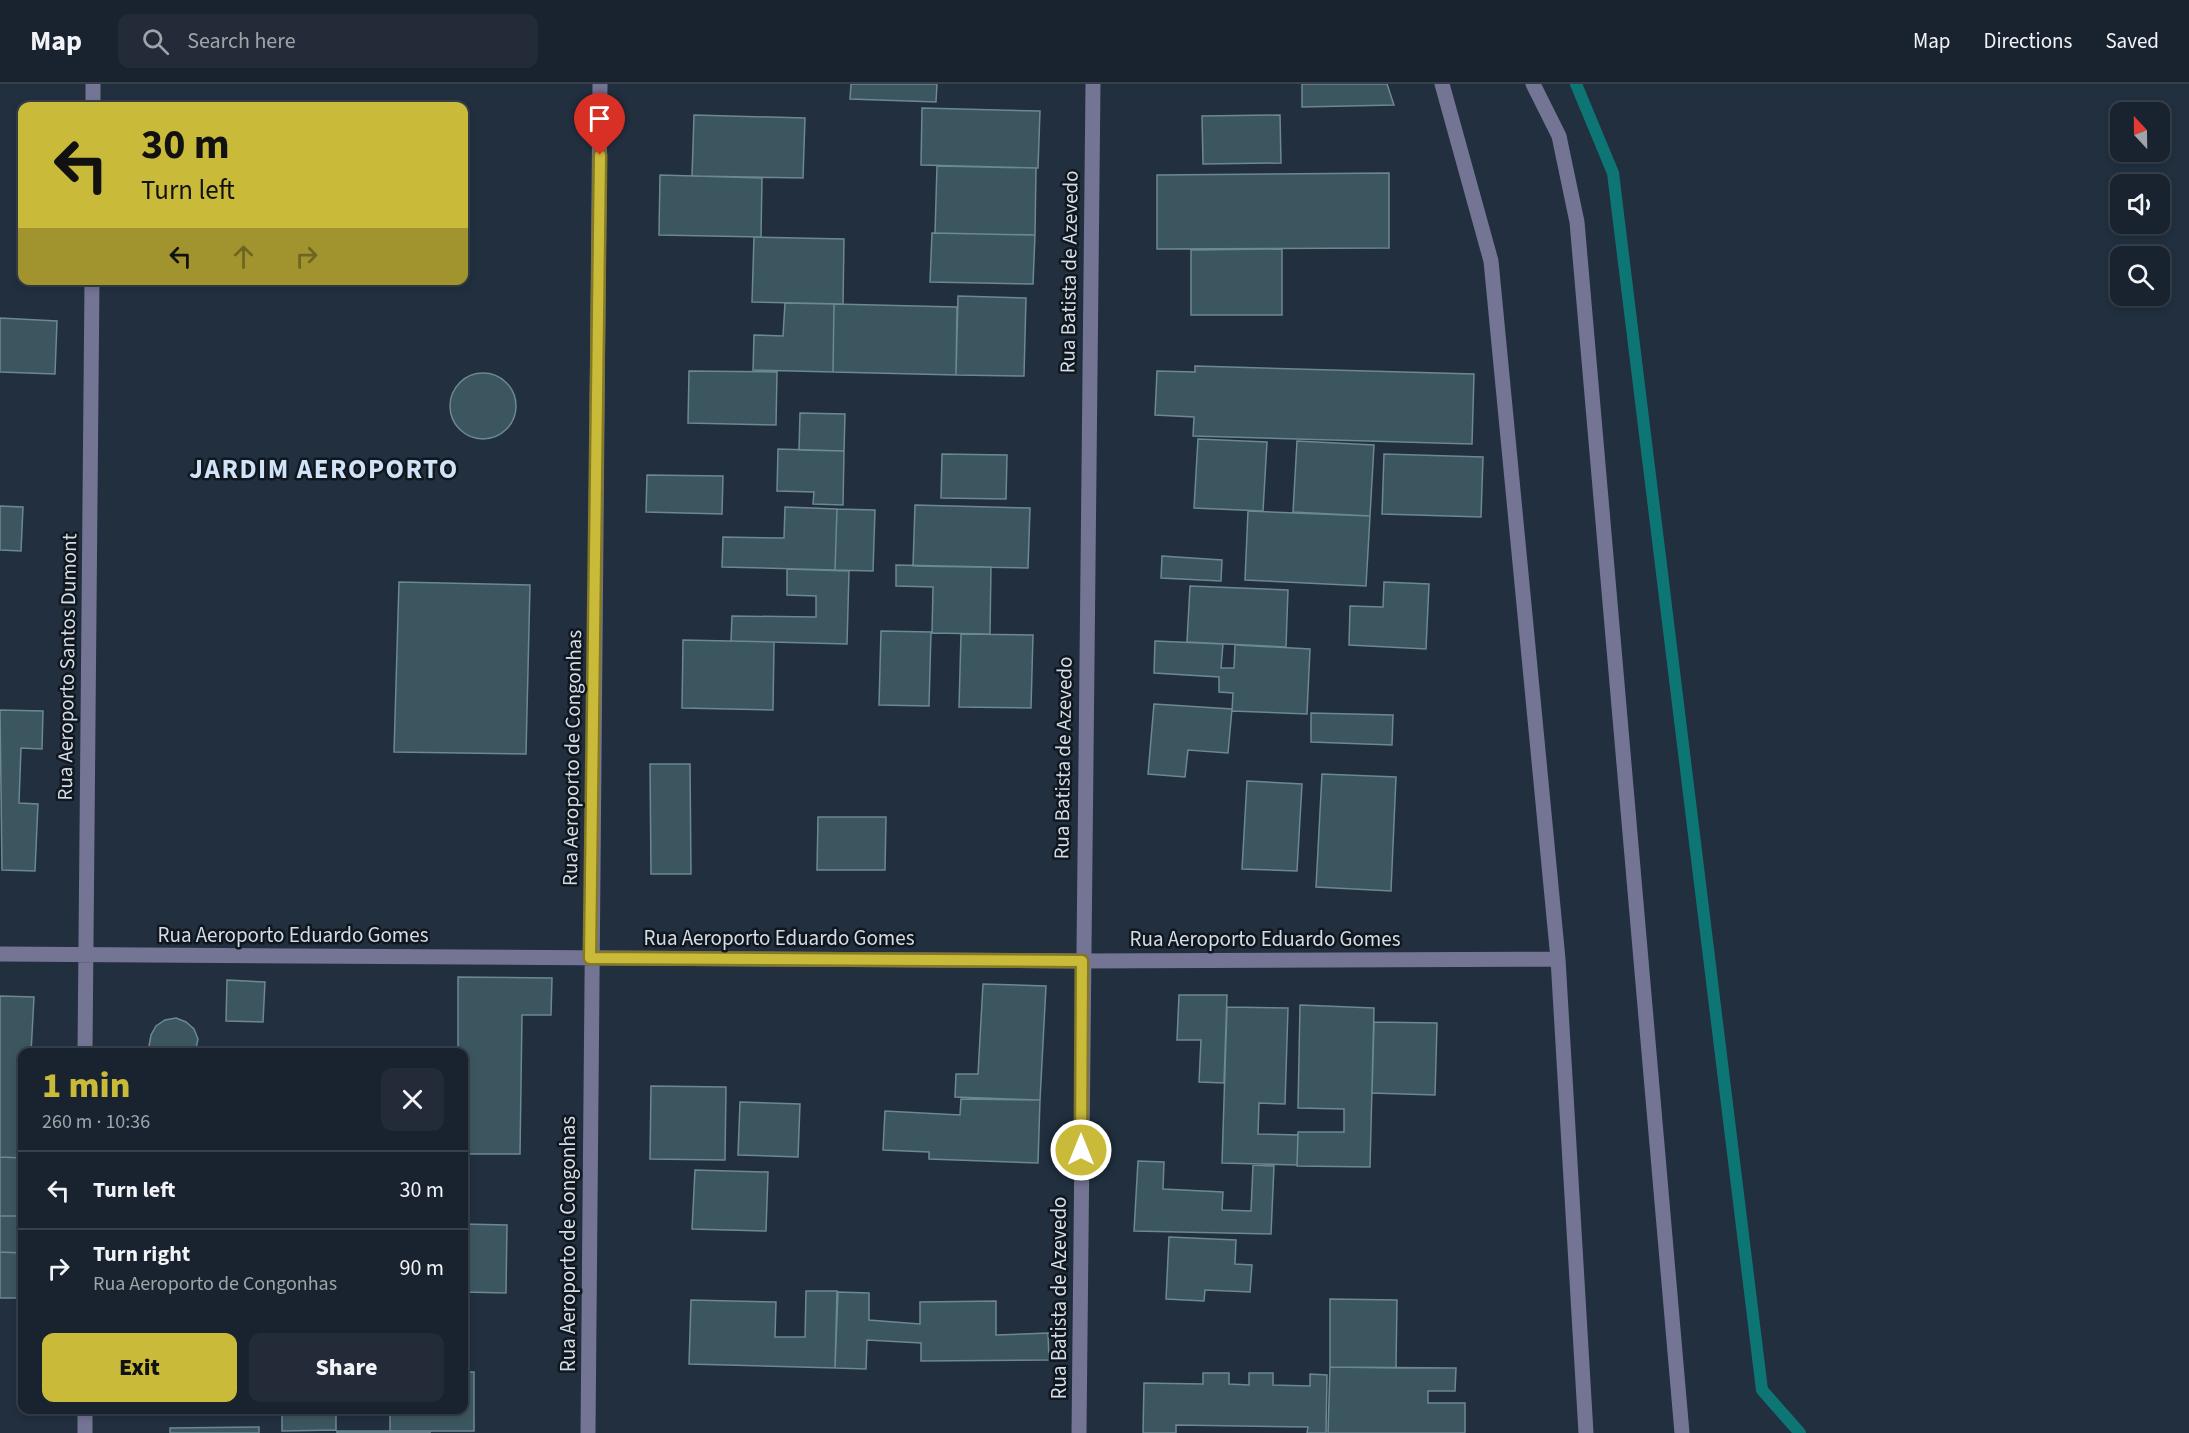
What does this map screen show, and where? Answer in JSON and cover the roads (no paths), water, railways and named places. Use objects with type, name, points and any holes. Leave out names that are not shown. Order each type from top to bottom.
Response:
[{"type":"street","points":[[93,84],[93,102]]},
{"type":"street","name":"Rua Aeroporto de Congonhas","points":[[588,1433],[590,958],[600,84]]},
{"type":"street","name":"Rua Batista de Azevedo","points":[[1079,1433],[1082,961],[1093,84]]},
{"type":"street","points":[[1442,84],[1491,261],[1558,959],[1587,1433]]},
{"type":"street","points":[[1533,84],[1559,136],[1577,222],[1682,1433]]},
{"type":"street","name":"Rua Aeroporto Santos Dumont","points":[[85,1048],[92,285]]},
{"type":"street","name":"Rua Aeroporto Eduardo Gomes","points":[[0,954],[1082,961],[1558,959]]},
{"type":"street","points":[[85,1414],[85,1433]]},
{"type":"waterway","points":[[1576,84],[1613,173],[1762,1390],[1800,1433]]},
{"type":"district","name":"JARDIM AEROPORTO","points":[[324,469]]}]
